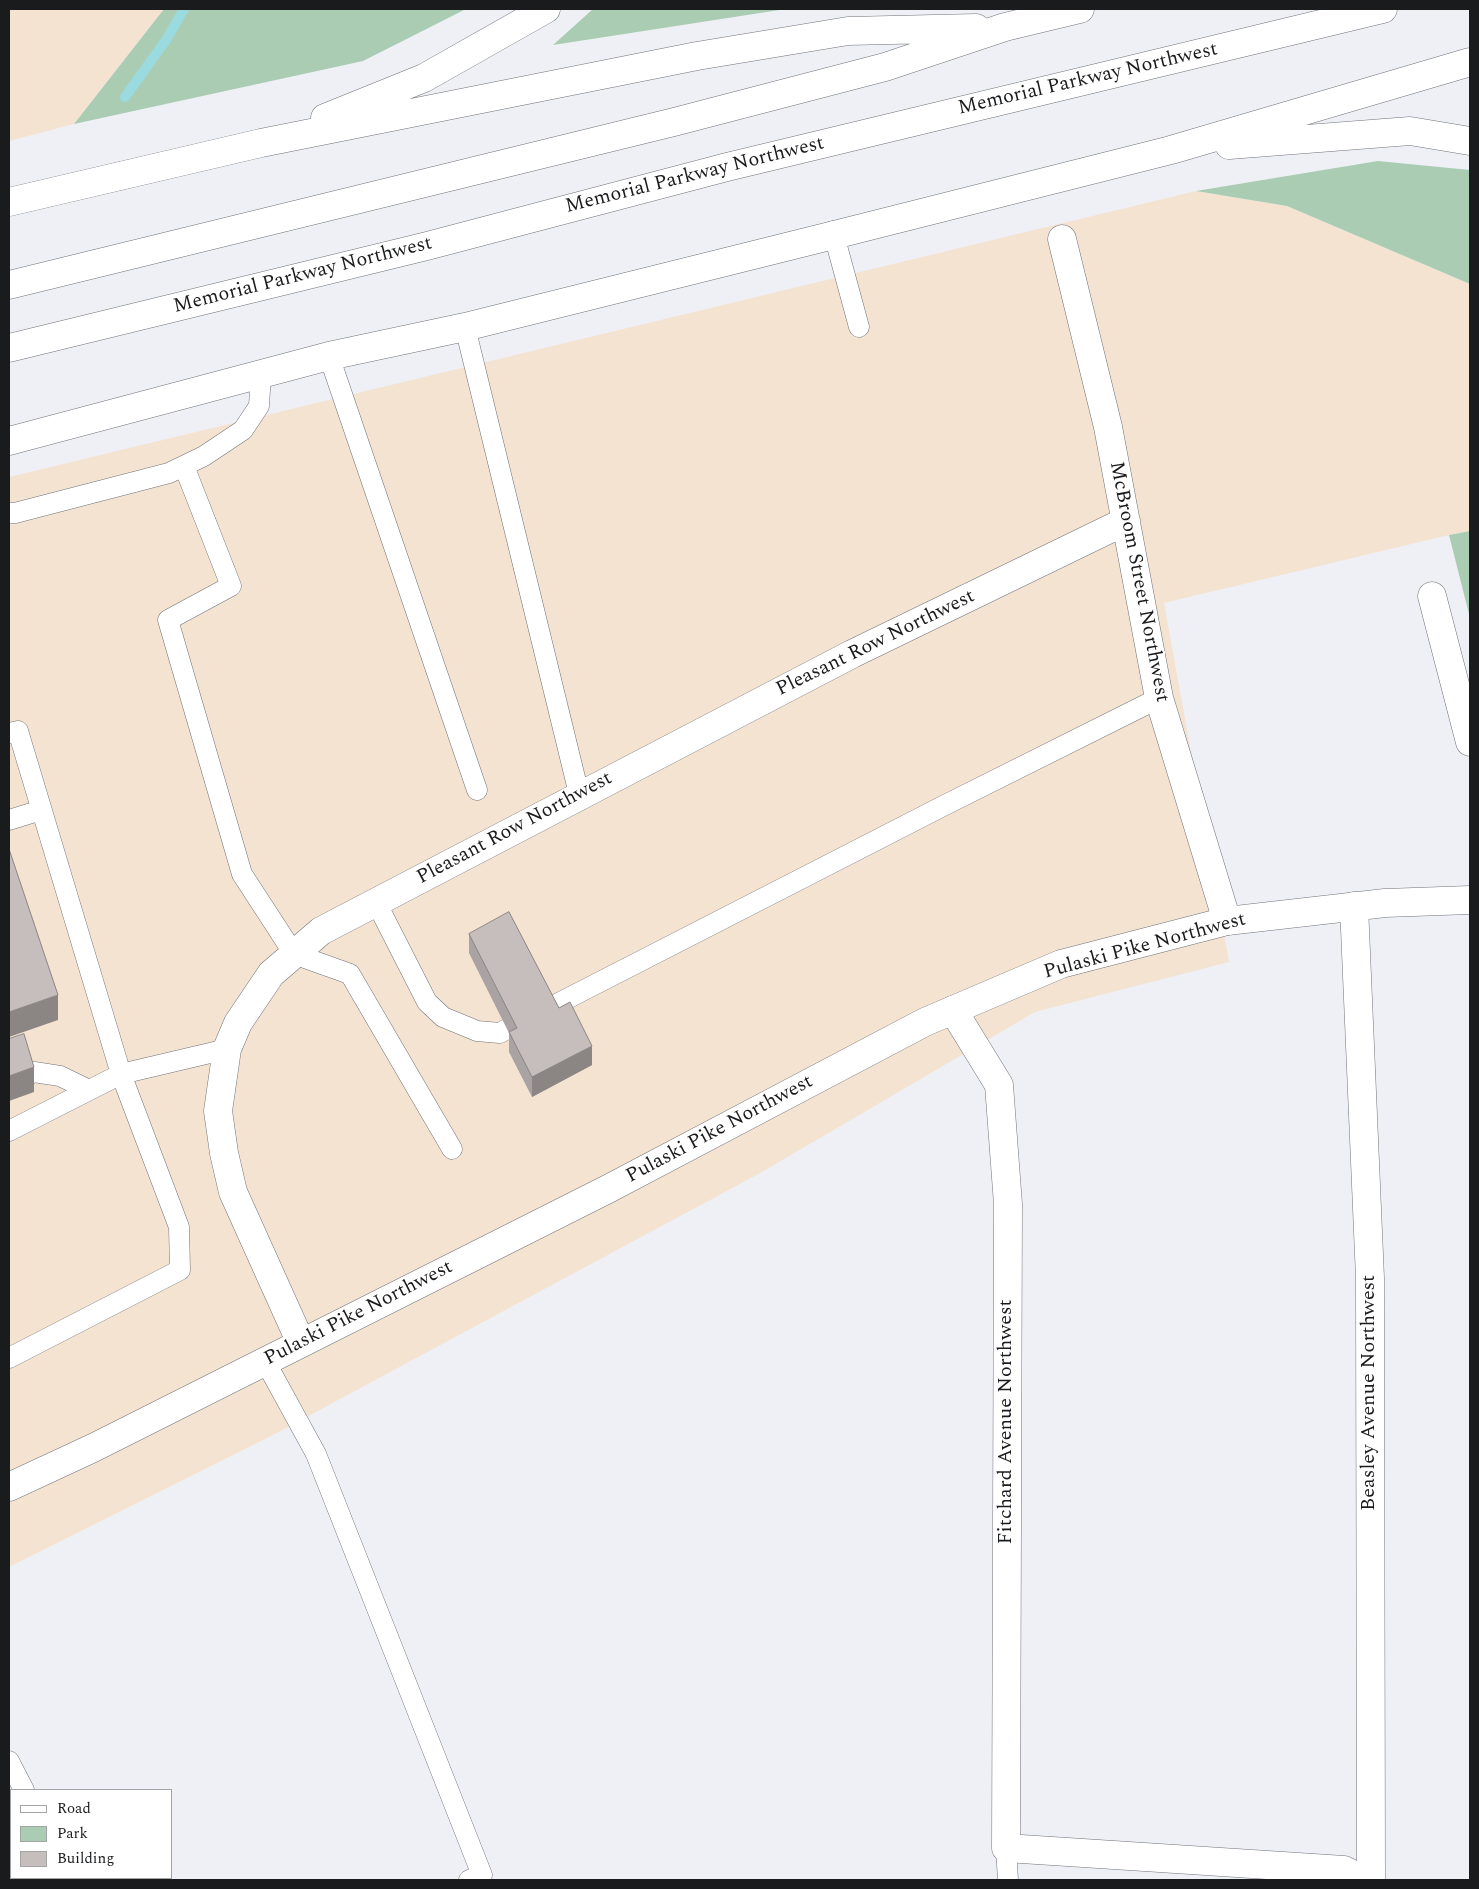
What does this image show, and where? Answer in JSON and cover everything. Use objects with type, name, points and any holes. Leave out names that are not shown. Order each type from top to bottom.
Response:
[{"type":"main road","points":[[261,143],[424,78],[546,9]]},
{"type":"main road","points":[[9,285],[674,122],[885,67],[1005,27],[1080,9]]},
{"type":"main road","name":"Memorial Parkway Northwest","points":[[9,348],[427,246],[727,166],[1382,9]]},
{"type":"main road","points":[[9,202],[261,143],[697,56],[848,31],[1005,27]]},
{"type":"main road","points":[[9,441],[329,356],[465,327],[1171,150],[1470,62]]},
{"type":"main road","points":[[1171,150],[1410,131],[1470,141]]},
{"type":"main road","name":"McBroom Street Northwest","points":[[1062,238],[1108,427],[1159,698],[1227,922]]},
{"type":"main road","name":"Pleasant Row Northwest","points":[[302,1343],[233,1192],[224,1153],[218,1111],[227,1049],[238,1023],[271,974],[321,931],[580,794],[852,654],[1126,521]]},
{"type":"main road","points":[[1432,596],[1470,742]]},
{"type":"main road","name":"Pulaski Pike Northwest","points":[[9,1487],[93,1448],[599,1193],[925,1022],[1061,964],[1227,922],[1385,903],[1470,900]]},
{"type":"main road","name":"Beasley Avenue Northwest","points":[[1354,906],[1370,1278],[1371,1880]]},
{"type":"main road","name":"Fitchard Avenue Northwest","points":[[953,1010],[1000,1085],[1007,1194],[1006,1848]]},
{"type":"main road","points":[[1006,1848],[1344,1870],[1364,1880]]},
{"type":"lane","points":[[834,236],[859,327]]},
{"type":"lane","points":[[465,327],[580,794]]},
{"type":"lane","points":[[329,356],[477,790]]},
{"type":"lane","points":[[9,512],[15,513],[159,475],[204,456],[243,430],[259,406],[261,374]]},
{"type":"lane","points":[[184,466],[231,586],[168,620],[242,874],[294,954],[350,974],[452,1149]]},
{"type":"lane","points":[[548,1008],[1159,698]]},
{"type":"lane","points":[[9,733],[18,731],[122,1074],[179,1227],[180,1270],[9,1358]]},
{"type":"lane","points":[[9,820],[41,810]]},
{"type":"lane","points":[[376,902],[427,1002],[443,1017],[477,1031],[500,1032],[507,1029]]},
{"type":"lane","points":[[9,1131],[122,1074],[227,1049]]},
{"type":"lane","points":[[9,1085],[34,1072],[60,1076],[89,1090]]},
{"type":"lane","points":[[265,1361],[316,1454],[482,1875],[469,1880]]},
{"type":"lane","points":[[9,1762],[23,1789]]},
{"type":"lane","points":[[1006,1848],[1008,1880]]},
{"type":"shaded area","points":[[9,9],[164,9],[74,124],[9,141]]},
{"type":"shaded area","points":[[1196,191],[1287,206],[1470,284],[1470,531],[1164,603],[1229,962],[1035,1012],[762,1172],[275,1434],[9,1567],[9,477]]},
{"type":"green space","points":[[164,9],[466,9],[363,61],[74,124]]},
{"type":"green space","points":[[593,9],[786,9],[553,45]]},
{"type":"green space","points":[[1378,161],[1470,170],[1470,284],[1287,206],[1196,191]]},
{"type":"green space","points":[[1470,531],[1470,618],[1449,535]]},
{"type":"building","points":[[9,849],[58,995],[9,1012]]},
{"type":"building","points":[[509,912],[559,1008],[570,1002],[592,1046],[532,1077],[509,1032],[517,1028],[469,934]]},
{"type":"building","points":[[24,1034],[34,1067],[9,1076],[9,1039]]},
{"type":"waterway","points":[[125,97],[166,40],[184,9]]}]
